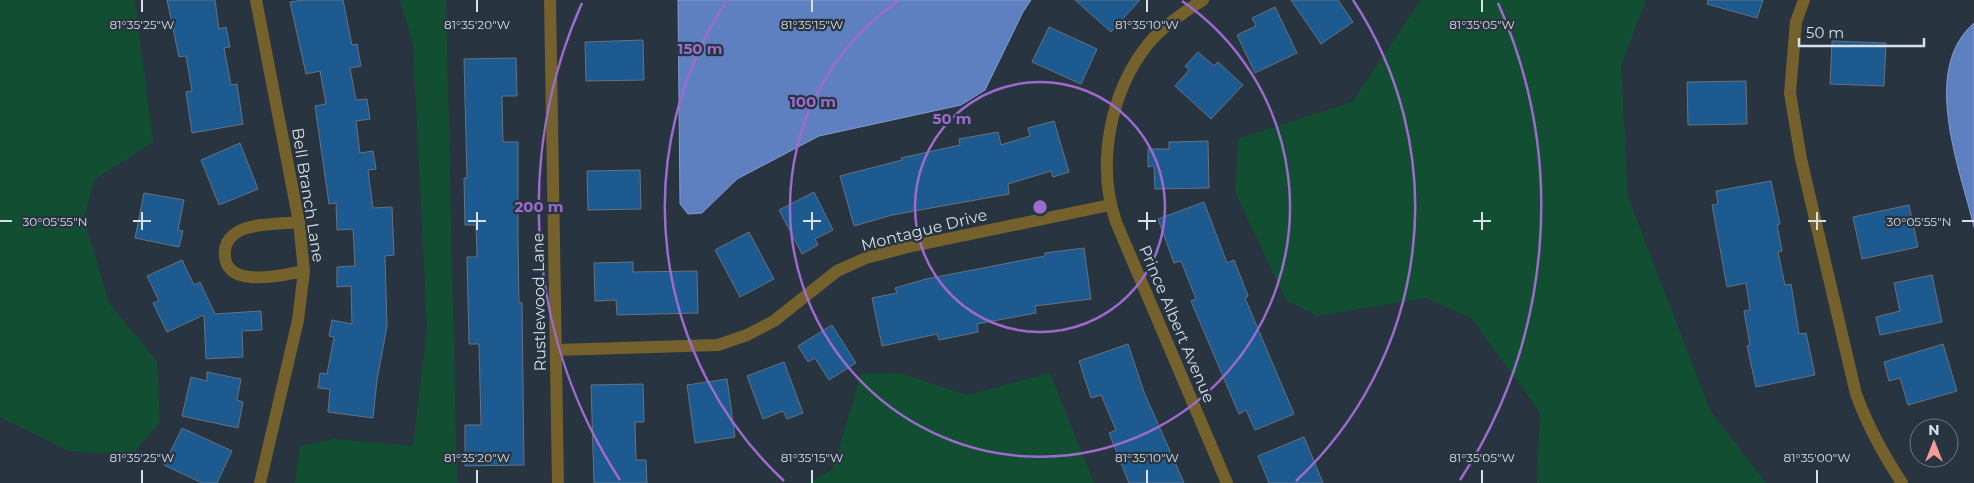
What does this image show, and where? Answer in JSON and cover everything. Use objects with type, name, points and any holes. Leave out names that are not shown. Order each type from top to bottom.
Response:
[{"type":"street","name":"Bell Branch Lane","points":[[256,0],[299,222],[304,272],[298,320],[260,483]]},
{"type":"street","name":"Rustlewood Lane","points":[[550,0],[558,483]]},
{"type":"street","name":"Prince Albert Avenue","points":[[1203,0],[1182,13],[1149,43],[1128,78],[1112,116],[1108,152],[1110,205],[1228,483]]},
{"type":"street","points":[[1804,0],[1796,22],[1790,93],[1801,159],[1856,394],[1869,428],[1884,457],[1902,483]]},
{"type":"street","name":"Montague Drive","points":[[556,350],[718,345],[747,335],[774,321],[837,272],[866,258],[908,247],[1110,205]]},
{"type":"street","points":[[299,222],[242,230],[229,238],[225,250],[226,262],[233,273],[245,277],[304,272]]},
{"type":"green space","points":[[0,0],[135,0],[153,142],[94,180],[84,219],[109,303],[157,361],[160,422],[132,455],[69,451],[0,417]]},
{"type":"green space","points":[[400,0],[446,0],[457,483],[295,483],[300,446],[335,439],[413,446],[427,328],[413,44]]},
{"type":"green space","points":[[1421,0],[1646,0],[1621,66],[1628,197],[1710,410],[1766,483],[1537,483],[1540,412],[1471,318],[1426,298],[1317,316],[1286,300],[1235,192],[1238,139],[1352,102]]},
{"type":"green space","points":[[900,373],[967,395],[1050,373],[1094,483],[808,483],[833,469],[861,374]]},
{"type":"water","points":[[678,0],[1031,0],[1023,12],[985,90],[961,105],[819,136],[737,179],[702,213],[688,214],[680,204]]},
{"type":"water","points":[[1974,23],[1974,227],[1954,149],[1947,93],[1949,66],[1958,43]]},
{"type":"building","points":[[167,0],[215,0],[219,29],[226,27],[230,47],[224,48],[231,85],[237,84],[243,124],[192,133],[186,92],[192,91],[186,56],[179,57]]},
{"type":"building","points":[[303,0],[343,0],[352,45],[357,44],[361,66],[350,68],[356,100],[367,99],[370,119],[356,121],[360,153],[373,151],[376,169],[368,170],[373,208],[392,207],[394,255],[385,256],[387,326],[377,380],[373,418],[328,412],[330,389],[318,388],[320,373],[327,374],[334,337],[329,336],[332,320],[352,324],[351,286],[337,287],[337,267],[355,266],[353,229],[337,230],[336,203],[329,204],[315,106],[326,104],[320,71],[306,74],[290,2]]},
{"type":"building","points":[[1075,0],[1140,0],[1111,32]]},
{"type":"building","points":[[1291,0],[1338,0],[1353,22],[1321,44]]},
{"type":"building","points":[[1708,0],[1763,0],[1757,18],[1707,4]]},
{"type":"building","points":[[1275,7],[1297,53],[1255,73],[1237,35],[1256,26],[1252,18]]},
{"type":"building","points":[[1049,27],[1097,49],[1081,84],[1032,62]]},
{"type":"building","points":[[643,40],[644,80],[586,81],[585,42]]},
{"type":"building","points":[[1832,41],[1886,43],[1884,86],[1830,84]]},
{"type":"building","points":[[1198,52],[1214,66],[1218,62],[1243,85],[1211,119],[1175,86],[1189,70],[1185,66]]},
{"type":"building","points":[[516,58],[517,96],[502,96],[503,142],[518,142],[519,303],[522,303],[524,465],[465,466],[465,425],[481,425],[479,344],[469,344],[467,257],[477,257],[476,225],[465,225],[464,178],[467,178],[464,59]]},
{"type":"building","points":[[1746,81],[1747,124],[1688,125],[1687,82]]},
{"type":"building","points":[[1054,121],[1069,172],[1053,177],[1051,171],[1008,184],[1009,194],[892,215],[854,226],[840,176],[902,160],[901,158],[960,145],[959,139],[998,132],[1001,145],[1030,136],[1028,128]]},
{"type":"building","points":[[1208,141],[1209,188],[1155,189],[1154,166],[1148,167],[1148,149],[1169,149],[1169,142]]},
{"type":"building","points":[[240,143],[258,189],[219,205],[201,160]]},
{"type":"building","points":[[640,170],[641,209],[588,210],[587,171]]},
{"type":"building","points":[[1771,181],[1780,224],[1777,225],[1782,251],[1778,252],[1785,285],[1791,284],[1799,334],[1806,333],[1815,375],[1756,387],[1747,346],[1750,345],[1744,311],[1750,310],[1746,283],[1727,287],[1712,205],[1718,204],[1716,191]]},
{"type":"building","points":[[814,192],[833,230],[815,239],[818,245],[802,254],[779,210]]},
{"type":"building","points":[[144,193],[184,200],[178,230],[183,231],[179,247],[135,238]]},
{"type":"building","points":[[1204,202],[1227,263],[1234,260],[1248,296],[1245,298],[1294,414],[1255,430],[1246,410],[1239,414],[1191,301],[1196,299],[1181,261],[1174,263],[1158,219]]},
{"type":"building","points":[[1909,205],[1918,247],[1862,259],[1853,217]]},
{"type":"building","points":[[749,232],[774,279],[740,297],[715,250]]},
{"type":"building","points":[[1084,248],[1091,299],[1035,306],[1036,313],[977,324],[978,332],[939,340],[937,334],[882,346],[872,298],[897,293],[895,288],[926,279],[1045,256],[1045,253]]},
{"type":"building","points":[[182,260],[194,285],[200,282],[215,314],[261,311],[262,330],[242,331],[243,357],[206,359],[204,315],[167,332],[153,303],[159,301],[147,276]]},
{"type":"building","points":[[633,262],[633,272],[697,271],[698,313],[617,315],[616,300],[595,301],[594,263]]},
{"type":"building","points":[[1932,275],[1942,322],[1880,335],[1876,317],[1900,311],[1894,283]]},
{"type":"building","points":[[832,325],[856,363],[829,380],[815,358],[808,362],[798,346]]},
{"type":"building","points":[[1128,344],[1144,392],[1184,483],[1129,483],[1109,433],[1116,430],[1101,395],[1091,398],[1079,361]]},
{"type":"building","points":[[1943,344],[1957,391],[1908,405],[1900,378],[1889,381],[1884,362]]},
{"type":"building","points":[[784,362],[803,413],[787,419],[783,411],[763,419],[747,376]]},
{"type":"building","points":[[207,372],[241,379],[237,400],[243,402],[238,428],[182,416],[191,377],[207,381]]},
{"type":"building","points":[[727,379],[735,437],[695,443],[687,385]]},
{"type":"building","points":[[643,384],[644,422],[635,422],[636,460],[646,460],[647,483],[594,483],[591,385]]},
{"type":"building","points":[[182,428],[232,451],[217,483],[202,483],[164,465]]},
{"type":"building","points":[[1304,437],[1323,483],[1269,483],[1258,456]]}]
